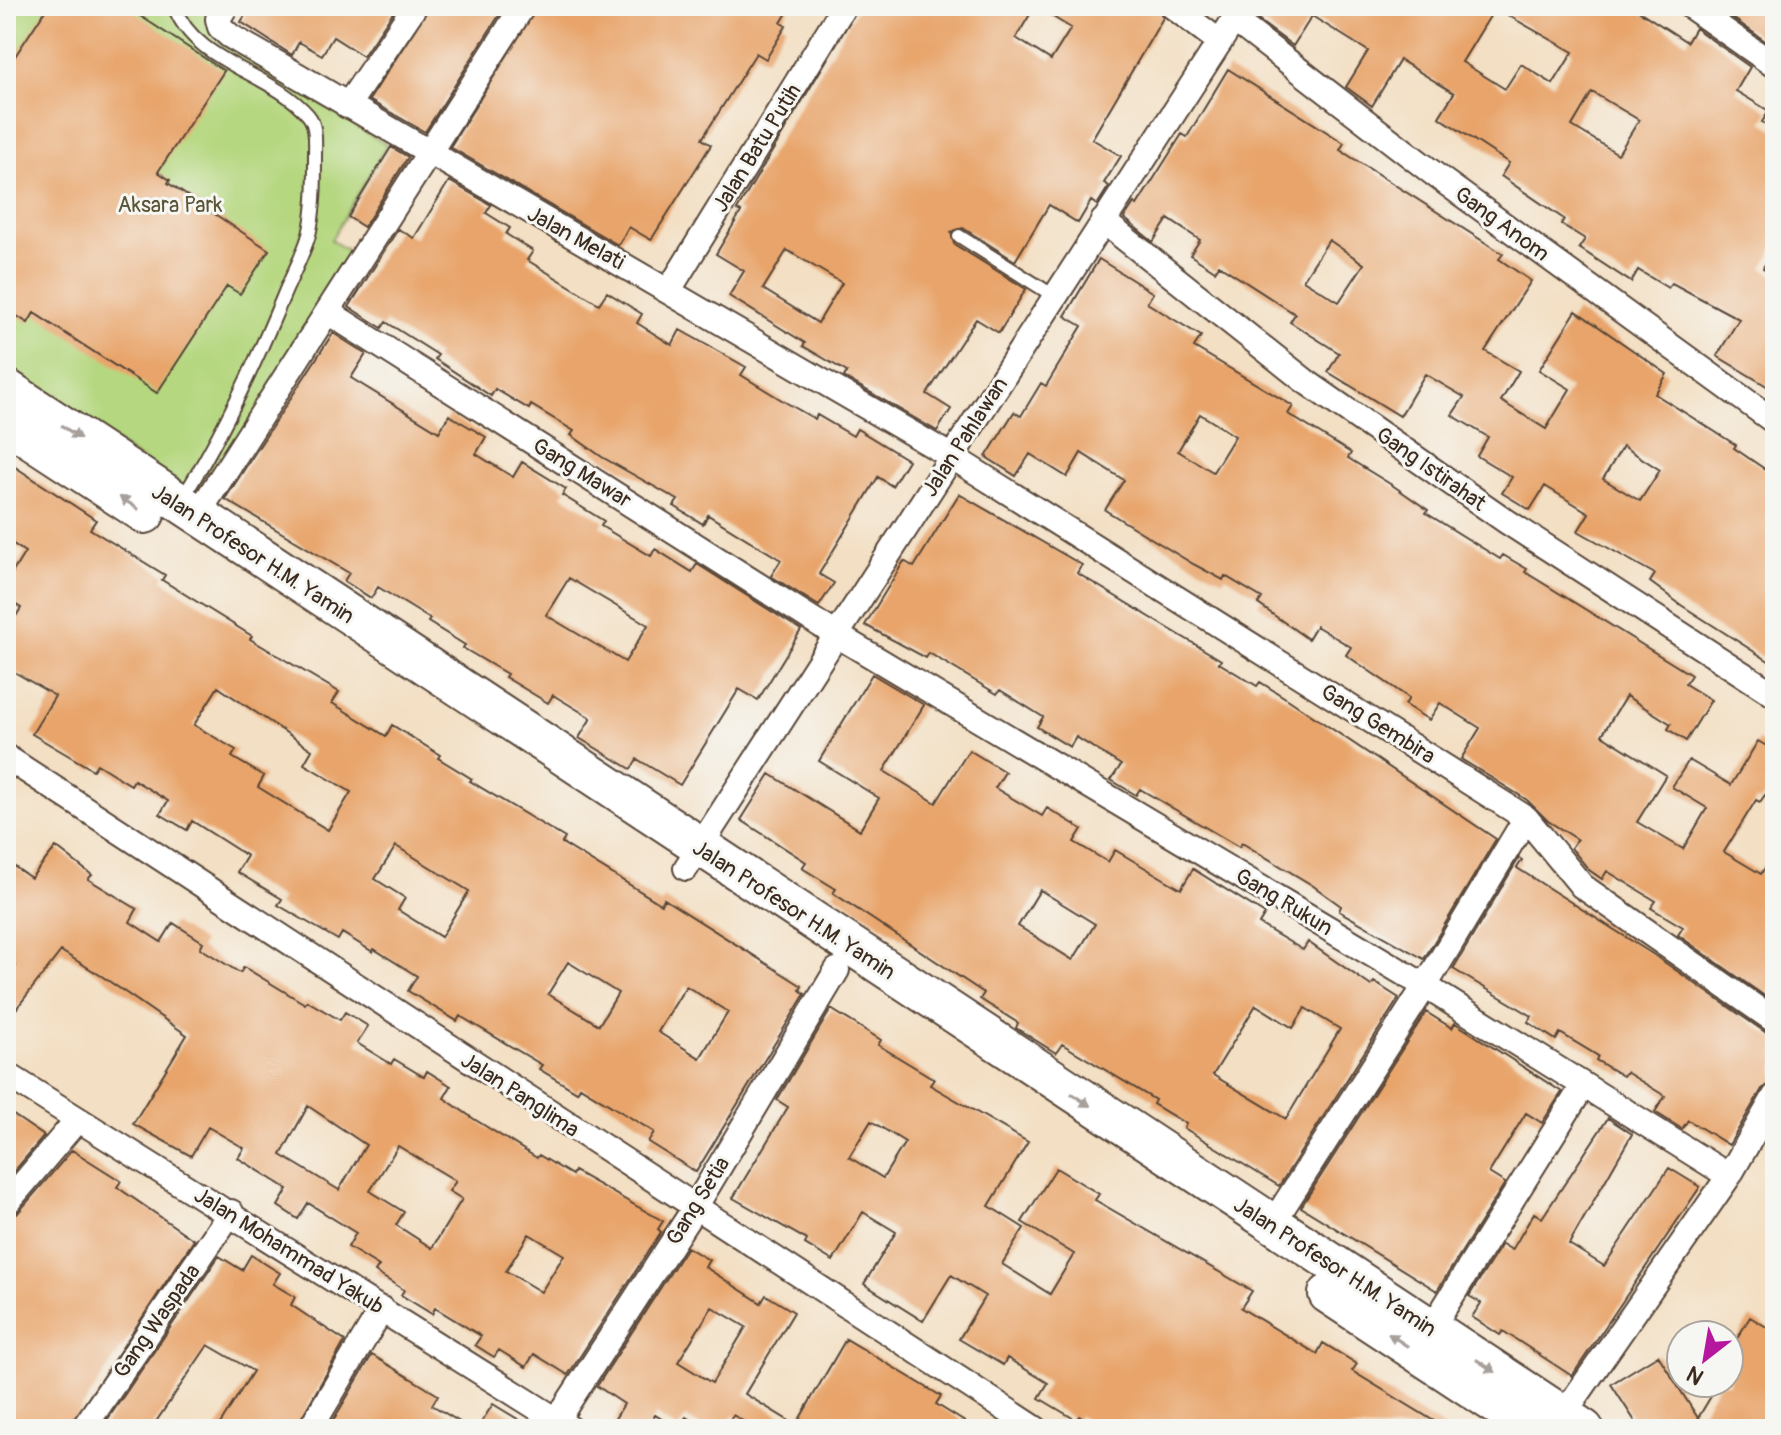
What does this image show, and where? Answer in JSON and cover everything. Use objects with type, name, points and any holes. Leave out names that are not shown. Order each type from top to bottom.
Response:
[{"type":"main road","name":"Jalan Profesor H.M. Yamin","points":[[6,388],[693,858],[837,970],[1278,1241],[1431,1329],[1560,1424]]},
{"type":"main road","name":"Jalan Profesor H.M. Yamin","points":[[6,423],[693,858],[1560,1424]]},
{"type":"street","name":"Jalan Melati","points":[[226,6],[218,19],[224,32],[428,155],[669,290],[954,458]]},
{"type":"street","points":[[347,106],[415,6]]},
{"type":"street","points":[[187,511],[328,312],[523,6]]},
{"type":"street","name":"Jalan Batu Putih","points":[[669,290],[844,6]]},
{"type":"street","points":[[1172,6],[1220,42]]},
{"type":"street","points":[[1690,6],[1775,66]]},
{"type":"street","name":"Jalan Pahlawan","points":[[693,858],[835,634],[954,458],[1054,296],[1238,13]]},
{"type":"street","name":"Gang Anom","points":[[1238,13],[1438,177],[1775,422]]},
{"type":"street","name":"Gang Istirahat","points":[[1103,221],[1305,381],[1506,521],[1775,695]]},
{"type":"street","name":"Gang Mawar","points":[[328,312],[835,634]]},
{"type":"street","name":"Gang Gembira","points":[[954,458],[1526,818],[1582,886],[1775,1021]]},
{"type":"street","name":"Gang Rukun","points":[[835,634],[1425,986],[1729,1176]]},
{"type":"street","name":"Jalan Panglima","points":[[6,757],[694,1209],[1036,1429]]},
{"type":"street","points":[[1278,1241],[1526,818]]},
{"type":"street","name":"Gang Setia","points":[[560,1426],[837,970]]},
{"type":"street","name":"Jalan Mohammad Yakub","points":[[6,1074],[231,1212],[560,1426]]},
{"type":"street","points":[[1431,1329],[1583,1086]]},
{"type":"street","points":[[1560,1424],[1729,1176],[1775,1096]]},
{"type":"street","points":[[6,1204],[77,1120]]},
{"type":"street","name":"Gang Waspada","points":[[83,1429],[231,1212]]},
{"type":"street","points":[[310,1429],[382,1309]]},
{"type":"lane","points":[[174,6],[182,27],[199,43],[294,102],[311,118],[315,139],[315,188],[308,235],[258,357],[216,442],[187,511]]},
{"type":"lane","points":[[959,236],[1054,296]]},
{"type":"green space","name":"Aksara Park","points":[[6,6],[233,6],[214,38],[387,145],[331,240],[364,261],[209,504],[6,371]]},
{"type":"building","points":[[48,6],[125,6],[224,71],[158,172],[170,180],[168,183],[269,250],[240,294],[227,286],[157,393],[34,313],[28,323],[6,309],[6,70]]},
{"type":"building","points":[[251,6],[397,6],[363,56],[333,37],[322,55],[299,42],[292,55],[241,22]]},
{"type":"building","points":[[430,6],[505,6],[425,132],[369,100]]},
{"type":"building","points":[[538,6],[791,6],[781,23],[786,26],[766,59],[756,53],[702,139],[711,145],[651,240],[629,227],[618,245],[450,147]]},
{"type":"building","points":[[859,6],[1035,6],[1157,6],[1163,18],[1092,139],[1121,156],[1104,183],[1109,186],[1097,205],[1091,201],[1078,223],[1049,205],[1015,261],[963,228],[951,232],[954,244],[1026,289],[999,333],[976,319],[927,394],[951,409],[937,431],[844,377],[847,372],[729,296],[744,271],[716,254],[741,212],[737,210]],"holes":[[[1035,6],[1071,28],[1051,60],[1016,38]],[[787,250],[842,283],[818,323],[763,289]]]},
{"type":"building","points":[[1267,6],[1631,6],[1687,42],[1695,28],[1750,67],[1736,91],[1769,111],[1762,122],[1775,130],[1775,246],[1763,268],[1775,276],[1775,391],[1717,356],[1739,319],[1672,283],[1668,288],[1638,270],[1631,282],[1579,248],[1585,239],[1561,224],[1564,219],[1501,176],[1509,163],[1439,117],[1454,93],[1400,60],[1372,106],[1346,87],[1368,51],[1312,16],[1293,46],[1258,20]],"holes":[[[1495,8],[1573,52],[1553,84],[1521,64],[1505,89],[1462,62]],[[1592,92],[1639,120],[1618,154],[1572,126]]]},
{"type":"building","points":[[1716,6],[1775,6],[1775,48]]},
{"type":"building","points":[[1228,69],[1344,143],[1340,150],[1503,254],[1499,259],[1531,281],[1485,351],[1519,371],[1501,401],[1546,429],[1570,389],[1539,370],[1576,311],[1667,374],[1655,394],[1736,445],[1734,448],[1775,476],[1775,665],[1650,582],[1655,574],[1578,531],[1589,513],[1545,486],[1530,510],[1502,493],[1512,477],[1477,456],[1488,437],[1452,415],[1464,397],[1425,374],[1400,416],[1328,372],[1339,353],[1290,322],[1295,314],[1219,265],[1215,271],[1190,255],[1200,240],[1168,219],[1153,242],[1124,218],[1134,203],[1137,205],[1182,134],[1187,137]],"holes":[[[1329,240],[1364,264],[1339,302],[1303,280]],[[1623,446],[1660,470],[1640,501],[1603,479]]]},
{"type":"building","points":[[391,147],[408,157],[364,227],[348,217]]},
{"type":"building","points":[[449,181],[491,205],[486,213],[510,228],[506,234],[533,251],[527,260],[599,304],[607,292],[642,314],[637,323],[672,345],[680,330],[746,367],[741,375],[785,402],[815,419],[817,415],[853,436],[857,429],[908,460],[892,486],[878,477],[819,574],[834,583],[819,606],[771,576],[781,560],[708,515],[703,524],[674,506],[678,500],[602,457],[571,435],[574,431],[531,405],[529,409],[495,389],[491,396],[435,359],[438,355],[386,322],[382,328],[349,307],[398,229],[414,238]]},
{"type":"building","points":[[1099,259],[1153,293],[1147,303],[1201,336],[1194,347],[1293,406],[1288,414],[1351,453],[1348,458],[1428,510],[1426,513],[1500,559],[1503,555],[1527,569],[1525,572],[1691,675],[1685,684],[1711,700],[1686,741],[1668,729],[1671,724],[1626,696],[1602,735],[1666,775],[1637,822],[1683,849],[1707,808],[1672,787],[1689,760],[1731,785],[1758,741],[1775,751],[1775,802],[1765,795],[1760,802],[1756,800],[1724,852],[1761,874],[1775,852],[1775,982],[1766,997],[1678,935],[1683,927],[1651,908],[1656,901],[1607,871],[1602,879],[1589,870],[1571,848],[1577,839],[1548,821],[1527,800],[1461,759],[1480,728],[1440,703],[1429,720],[1405,705],[1409,698],[1346,655],[1351,647],[1316,626],[1308,639],[1258,604],[1262,598],[1225,576],[1223,580],[1193,564],[1105,510],[1124,480],[1081,453],[1067,477],[1030,454],[1016,476],[986,457],[1014,412],[1021,416],[1041,383],[1046,386],[1082,326],[1065,316]],"holes":[[[1200,414],[1235,436],[1213,472],[1178,451]]]},
{"type":"building","points":[[333,333],[366,354],[351,378],[439,432],[449,415],[486,437],[476,454],[513,477],[522,462],[566,489],[562,495],[604,521],[601,526],[651,556],[655,549],[692,572],[697,564],[801,630],[758,700],[739,689],[680,785],[637,759],[631,769],[579,738],[591,718],[553,695],[548,703],[505,677],[507,674],[463,648],[465,645],[428,622],[430,619],[378,587],[371,598],[344,581],[349,573],[225,499]],"holes":[[[569,578],[648,625],[625,662],[546,615]]]},
{"type":"building","points":[[6,461],[96,520],[90,529],[165,575],[162,580],[252,636],[250,639],[339,692],[332,703],[386,736],[392,725],[440,755],[438,758],[472,779],[470,781],[565,838],[562,843],[661,904],[664,899],[802,986],[800,990],[805,994],[696,1172],[648,1142],[654,1132],[580,1087],[577,1092],[539,1069],[542,1065],[460,1016],[457,1021],[408,991],[417,976],[374,949],[373,952],[342,933],[338,940],[278,905],[282,899],[237,872],[247,856],[192,821],[187,830],[160,814],[168,801],[134,780],[131,785],[97,764],[93,770],[32,734],[55,696],[6,667],[6,632],[21,608],[6,598],[6,583],[25,552],[6,539]],"holes":[[[218,687],[312,750],[304,764],[351,792],[328,830],[258,787],[264,776],[232,757],[236,750],[194,725]],[[396,846],[469,891],[441,937],[398,910],[405,898],[375,879]],[[568,962],[618,993],[599,1025],[548,994]],[[686,986],[728,1012],[700,1058],[658,1032]]]},
{"type":"building","points":[[959,494],[1082,565],[1077,573],[1221,660],[1219,663],[1257,686],[1260,682],[1289,700],[1496,839],[1424,959],[1339,911],[1341,906],[1312,885],[1242,843],[1239,847],[1140,789],[1136,795],[1111,780],[1121,765],[1076,737],[1070,747],[1037,727],[1043,717],[1000,690],[997,694],[929,653],[926,658],[865,625],[904,561],[914,567]]},
{"type":"building","points":[[872,674],[924,705],[884,771],[936,803],[969,750],[1005,772],[995,788],[1042,816],[1047,808],[1082,829],[1074,842],[1108,862],[1115,850],[1181,889],[1193,869],[1265,914],[1259,924],[1303,950],[1308,942],[1371,986],[1374,982],[1399,998],[1279,1186],[1184,1128],[1186,1124],[1153,1104],[1155,1100],[1062,1044],[1056,1053],[1016,1028],[1018,1023],[980,999],[984,993],[833,893],[836,889],[802,868],[806,862],[741,820],[770,774],[860,830],[879,798],[819,761]],"holes":[[[1040,890],[1095,924],[1073,960],[1018,926]],[[1256,1005],[1293,1028],[1305,1008],[1340,1029],[1286,1119],[1213,1075]]]},
{"type":"building","points":[[56,847],[92,875],[88,879],[137,909],[130,922],[161,942],[173,923],[203,942],[200,948],[240,973],[244,967],[305,1004],[307,1001],[340,1020],[345,1012],[368,1026],[357,1043],[391,1064],[394,1059],[424,1077],[427,1071],[451,1086],[444,1098],[474,1119],[537,1158],[539,1155],[572,1175],[574,1171],[663,1221],[658,1229],[661,1232],[568,1375],[534,1354],[526,1367],[499,1350],[494,1357],[475,1345],[481,1336],[435,1308],[432,1314],[401,1295],[404,1290],[375,1272],[379,1266],[348,1247],[356,1233],[308,1203],[298,1219],[278,1206],[288,1189],[238,1158],[244,1148],[208,1127],[191,1156],[133,1124],[187,1035],[103,977],[61,951],[6,1022],[6,979],[15,966],[6,959],[6,861],[31,878]],"holes":[[[308,1106],[366,1145],[339,1190],[281,1155]],[[398,1146],[456,1181],[449,1191],[462,1199],[432,1248],[396,1225],[404,1212],[370,1191]],[[529,1234],[564,1255],[541,1292],[506,1271]]]},
{"type":"building","points":[[1519,858],[1522,860],[1517,868],[1654,955],[1775,1039],[1775,1081],[1762,1089],[1729,1145],[1688,1120],[1682,1129],[1655,1112],[1665,1096],[1626,1072],[1623,1076],[1596,1060],[1598,1056],[1560,1033],[1556,1040],[1528,1022],[1532,1016],[1453,969]]},
{"type":"building","points":[[831,1009],[881,1040],[878,1045],[934,1079],[930,1085],[1028,1142],[989,1206],[1024,1228],[1002,1264],[1050,1294],[1074,1254],[1022,1222],[1056,1168],[1099,1194],[1095,1200],[1252,1291],[1241,1308],[1317,1354],[1323,1343],[1357,1364],[1352,1371],[1447,1429],[1101,1429],[1079,1416],[1076,1420],[1039,1398],[1048,1383],[1007,1358],[1003,1365],[959,1339],[985,1296],[951,1275],[923,1321],[864,1284],[896,1232],[863,1212],[833,1261],[805,1244],[807,1240],[733,1198],[788,1107],[777,1100]],"holes":[[[871,1121],[905,1142],[883,1178],[849,1157]]]},
{"type":"building","points":[[1426,1012],[1452,1028],[1455,1023],[1562,1092],[1542,1123],[1526,1113],[1489,1173],[1505,1183],[1437,1291],[1301,1207]]},
{"type":"building","points":[[6,1110],[44,1136],[6,1181]]},
{"type":"building","points":[[1608,1118],[1632,1134],[1569,1244],[1604,1266],[1669,1168],[1700,1187],[1572,1376],[1503,1331],[1500,1335],[1472,1317],[1481,1303],[1469,1296],[1502,1244],[1512,1250],[1534,1213],[1542,1218]]},
{"type":"building","points":[[72,1150],[121,1181],[117,1187],[194,1240],[68,1429],[6,1429],[6,1219],[17,1214]]},
{"type":"building","points":[[687,1247],[709,1260],[705,1267],[761,1303],[766,1295],[794,1312],[745,1394],[796,1425],[846,1339],[941,1396],[936,1404],[976,1429],[756,1429],[733,1415],[724,1429],[705,1429],[686,1417],[678,1429],[655,1415],[647,1429],[625,1429],[613,1422],[624,1404],[597,1386]],"holes":[[[712,1307],[746,1327],[712,1383],[678,1362]]]},
{"type":"building","points":[[251,1255],[280,1273],[273,1284],[295,1297],[291,1305],[345,1341],[295,1429],[217,1429],[253,1371],[208,1345],[151,1429],[101,1429],[219,1256],[242,1270]]},
{"type":"building","points":[[1750,1317],[1775,1332],[1775,1429],[1640,1429],[1611,1384],[1658,1355],[1665,1366],[1665,1399],[1686,1399],[1698,1418],[1709,1399],[1745,1399],[1745,1325]]},
{"type":"building","points":[[372,1355],[438,1395],[432,1405],[471,1429],[328,1429]]},
{"type":"building","points":[[493,1404],[534,1429],[477,1429]]}]
